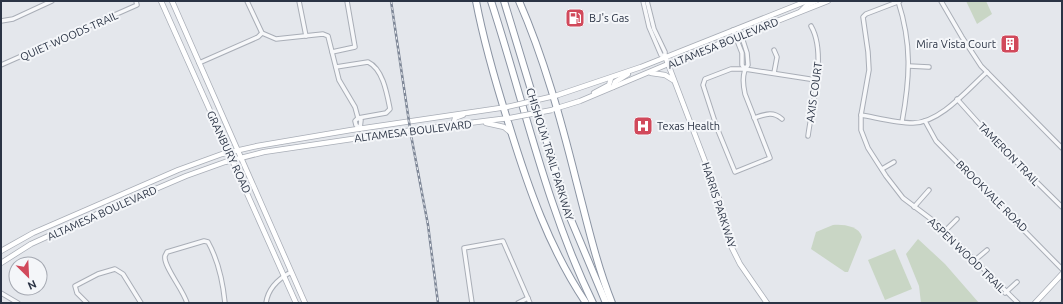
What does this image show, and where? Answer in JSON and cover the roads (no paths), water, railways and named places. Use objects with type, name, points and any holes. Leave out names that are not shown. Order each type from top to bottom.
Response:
[{"type":"highway","points":[[476,1],[486,45],[509,118],[512,134],[539,214],[560,258],[586,303]]},
{"type":"highway","name":"CHISHOLM TRAIL PARKWAY","points":[[491,1],[554,207],[571,254],[593,303]]},
{"type":"highway","name":"CHISHOLM TRAIL PARKWAY","points":[[504,1],[566,207],[582,250],[606,303]]},
{"type":"highway","points":[[519,1],[538,51],[596,260],[612,303]]},
{"type":"main road","name":"GRANBURY ROAD","points":[[161,1],[296,303]]},
{"type":"main road","name":"GRANBURY ROAD","points":[[172,1],[305,303]]},
{"type":"main road","name":"ALTAMESA BOULEVARD","points":[[1,251],[12,244],[76,214],[194,162],[229,152],[360,128],[505,107],[552,97],[611,78],[806,1]]},
{"type":"main road","points":[[800,12],[803,8],[816,1]]},
{"type":"main road","name":"ALTAMESA BOULEVARD","points":[[1,263],[17,252],[80,222],[214,165],[264,152],[361,137],[483,122],[554,109],[580,101],[668,64],[828,1]]},
{"type":"main road","name":"HARRIS PARKWAY","points":[[665,56],[719,198],[731,246],[740,264],[767,303]]},
{"type":"main road","points":[[190,67],[199,63]]},
{"type":"main road","points":[[613,87],[615,82],[632,70]]},
{"type":"main road","points":[[649,72],[665,75],[674,81]]},
{"type":"main road","points":[[580,101],[609,85],[611,78]]},
{"type":"main road","points":[[452,125],[455,118],[470,112]]},
{"type":"main road","points":[[483,122],[504,127],[512,134]]},
{"type":"main road","points":[[360,128],[361,137]]},
{"type":"main road","points":[[156,180],[159,188]]},
{"type":"main road","points":[[76,214],[80,222]]},
{"type":"main road","points":[[258,216],[265,214]]},
{"type":"main road","points":[[12,244],[17,252]]},
{"type":"main road","points":[[1035,303],[1062,274]]},
{"type":"street","points":[[1,21],[13,18],[52,1]]},
{"type":"street","points":[[247,1],[262,33],[276,39],[324,34],[328,36],[339,80],[355,107],[358,118],[355,121],[356,125],[360,128]]},
{"type":"street","points":[[300,1],[306,36]]},
{"type":"street","points":[[332,52],[355,47],[347,1]]},
{"type":"street","name":"HARRIS PARKWAY","points":[[643,1],[661,55],[665,56]]},
{"type":"street","name":"HARRIS PARKWAY","points":[[647,1],[647,14]]},
{"type":"street","points":[[899,1],[907,40],[909,66],[902,122]]},
{"type":"street","name":"ASPEN WOOD TRAIL","points":[[899,1],[866,14],[863,17],[869,70],[861,115],[862,135],[894,188],[914,207],[945,231],[1005,292],[1018,303]]},
{"type":"street","points":[[941,1],[962,37],[987,72],[1062,148]]},
{"type":"street","name":"QUIET WOODS TRAIL","points":[[1,65],[137,3]]},
{"type":"street","name":"AXIS COURT","points":[[808,136],[819,60],[816,34],[811,26]]},
{"type":"street","points":[[739,28],[739,36]]},
{"type":"street","points":[[734,30],[748,53],[748,65],[745,69],[743,83],[745,94],[770,158],[735,172],[716,128],[703,85],[705,79],[731,69],[745,69],[816,80]]},
{"type":"street","points":[[199,63],[258,37],[262,33]]},
{"type":"street","points":[[774,50],[777,57],[774,73]]},
{"type":"street","points":[[336,67],[368,62],[372,64],[386,87],[390,109],[386,113],[358,118]]},
{"type":"street","points":[[909,66],[929,67]]},
{"type":"street","points":[[861,115],[912,123],[925,121],[944,110],[987,72]]},
{"type":"street","name":"TAMERON TRAIL","points":[[957,99],[1007,153],[1062,207]]},
{"type":"street","points":[[754,118],[767,113],[776,114],[782,119]]},
{"type":"street","name":"BROOKVALE ROAD","points":[[925,121],[936,141],[1062,269]]},
{"type":"street","points":[[882,169],[894,162]]},
{"type":"street","points":[[914,207],[929,190]]},
{"type":"street","points":[[945,231],[957,219]]},
{"type":"street","points":[[187,303],[180,285],[165,263],[165,256],[167,252],[204,241],[208,242],[210,247],[224,289],[225,303]]},
{"type":"street","points":[[472,303],[464,248],[503,241],[530,303]]},
{"type":"street","points":[[974,261],[987,250]]},
{"type":"street","points":[[87,303],[77,293],[75,286],[98,274],[115,269],[123,274],[141,303]]},
{"type":"street","points":[[266,303],[270,290],[284,276],[291,272]]},
{"type":"street","points":[[1005,292],[1017,282]]},
{"type":"street","points":[[1,292],[18,303]]},
{"type":"street","points":[[518,303],[528,298]]},
{"type":"railway","points":[[391,1],[411,135],[428,225],[438,303]]},
{"type":"place","name":"BJ's Gas","points":[[575,18]]},
{"type":"place","name":"Mira Vista Court","points":[[1010,44]]},
{"type":"place","name":"Texas Health","points":[[643,126]]}]
